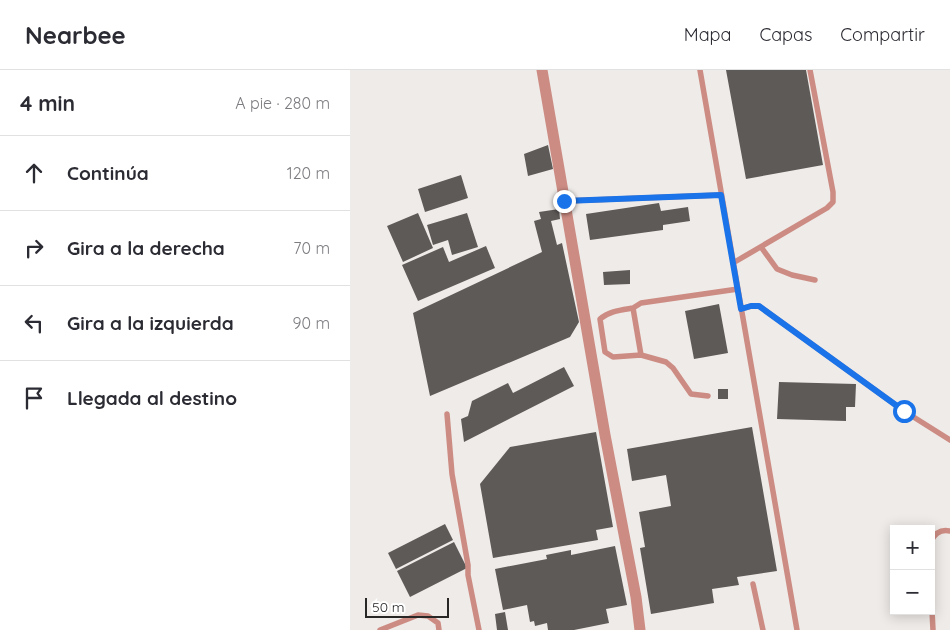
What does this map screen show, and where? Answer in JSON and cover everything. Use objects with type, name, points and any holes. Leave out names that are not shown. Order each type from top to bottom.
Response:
[{"type":"street","points":[[542,70],[605,435],[636,597],[640,630]]},
{"type":"lane","points":[[700,70],[797,630]]},
{"type":"lane","points":[[733,263],[827,208],[833,202],[833,192],[810,70]]},
{"type":"lane","points":[[564,201],[721,195]]},
{"type":"lane","points":[[761,247],[777,269],[792,276],[815,280]]},
{"type":"lane","points":[[708,396],[691,394],[673,368],[666,362],[641,355],[613,357],[605,352],[600,319],[613,312],[632,308],[641,303],[738,289]]},
{"type":"lane","points":[[741,309],[759,306],[904,411],[950,440]]},
{"type":"lane","points":[[632,308],[641,355]]},
{"type":"lane","points":[[448,414],[452,474],[479,630]]},
{"type":"lane","points":[[935,536],[938,532],[950,531]]},
{"type":"lane","points":[[753,584],[763,630]]},
{"type":"lane","points":[[380,630],[418,615],[428,616],[438,623],[439,630]]},
{"type":"lane","points":[[932,615],[933,630]]},
{"type":"building","points":[[726,70],[806,70],[823,165],[746,179]]},
{"type":"building","points":[[548,145],[553,169],[528,176],[524,154]]},
{"type":"building","points":[[461,175],[468,198],[425,212],[418,189]]},
{"type":"building","points":[[659,203],[661,211],[688,207],[690,221],[663,225],[663,230],[590,240],[586,214]]},
{"type":"building","points":[[559,209],[560,219],[551,221],[557,245],[562,243],[579,322],[570,337],[430,396],[413,313],[542,252],[534,221],[541,219],[539,212]]},
{"type":"building","points":[[418,213],[433,248],[403,262],[387,226]]},
{"type":"building","points":[[467,213],[478,247],[452,255],[448,240],[433,245],[427,225]]},
{"type":"building","points":[[486,246],[495,268],[418,301],[402,265],[443,247],[449,262]]},
{"type":"building","points":[[630,270],[630,284],[604,285],[603,272]]},
{"type":"building","points":[[719,304],[728,353],[694,359],[685,311]]},
{"type":"building","points":[[564,367],[574,386],[464,442],[461,419],[468,416],[472,401],[508,383],[513,393]]},
{"type":"building","points":[[779,382],[856,384],[855,407],[846,407],[846,421],[777,419]]},
{"type":"building","points":[[718,389],[728,389],[728,399],[718,399]]},
{"type":"building","points":[[752,427],[777,571],[737,577],[739,585],[712,589],[714,603],[651,614],[640,548],[645,547],[639,512],[671,506],[666,475],[632,481],[627,449]]},
{"type":"building","points":[[596,432],[613,527],[596,530],[598,540],[493,558],[480,484],[510,447]]},
{"type":"building","points":[[445,524],[453,540],[396,569],[388,553]]},
{"type":"building","points":[[454,542],[467,568],[410,597],[397,571]]},
{"type":"building","points":[[615,546],[627,605],[606,609],[609,623],[574,630],[548,630],[547,623],[535,626],[534,621],[530,622],[527,605],[503,610],[495,569],[547,559],[546,555],[571,550],[571,555]]},
{"type":"building","points":[[505,612],[508,630],[497,630],[495,614]]},
{"type":"route","points":[[564,201],[721,195],[741,309],[759,306],[904,411]]}]
